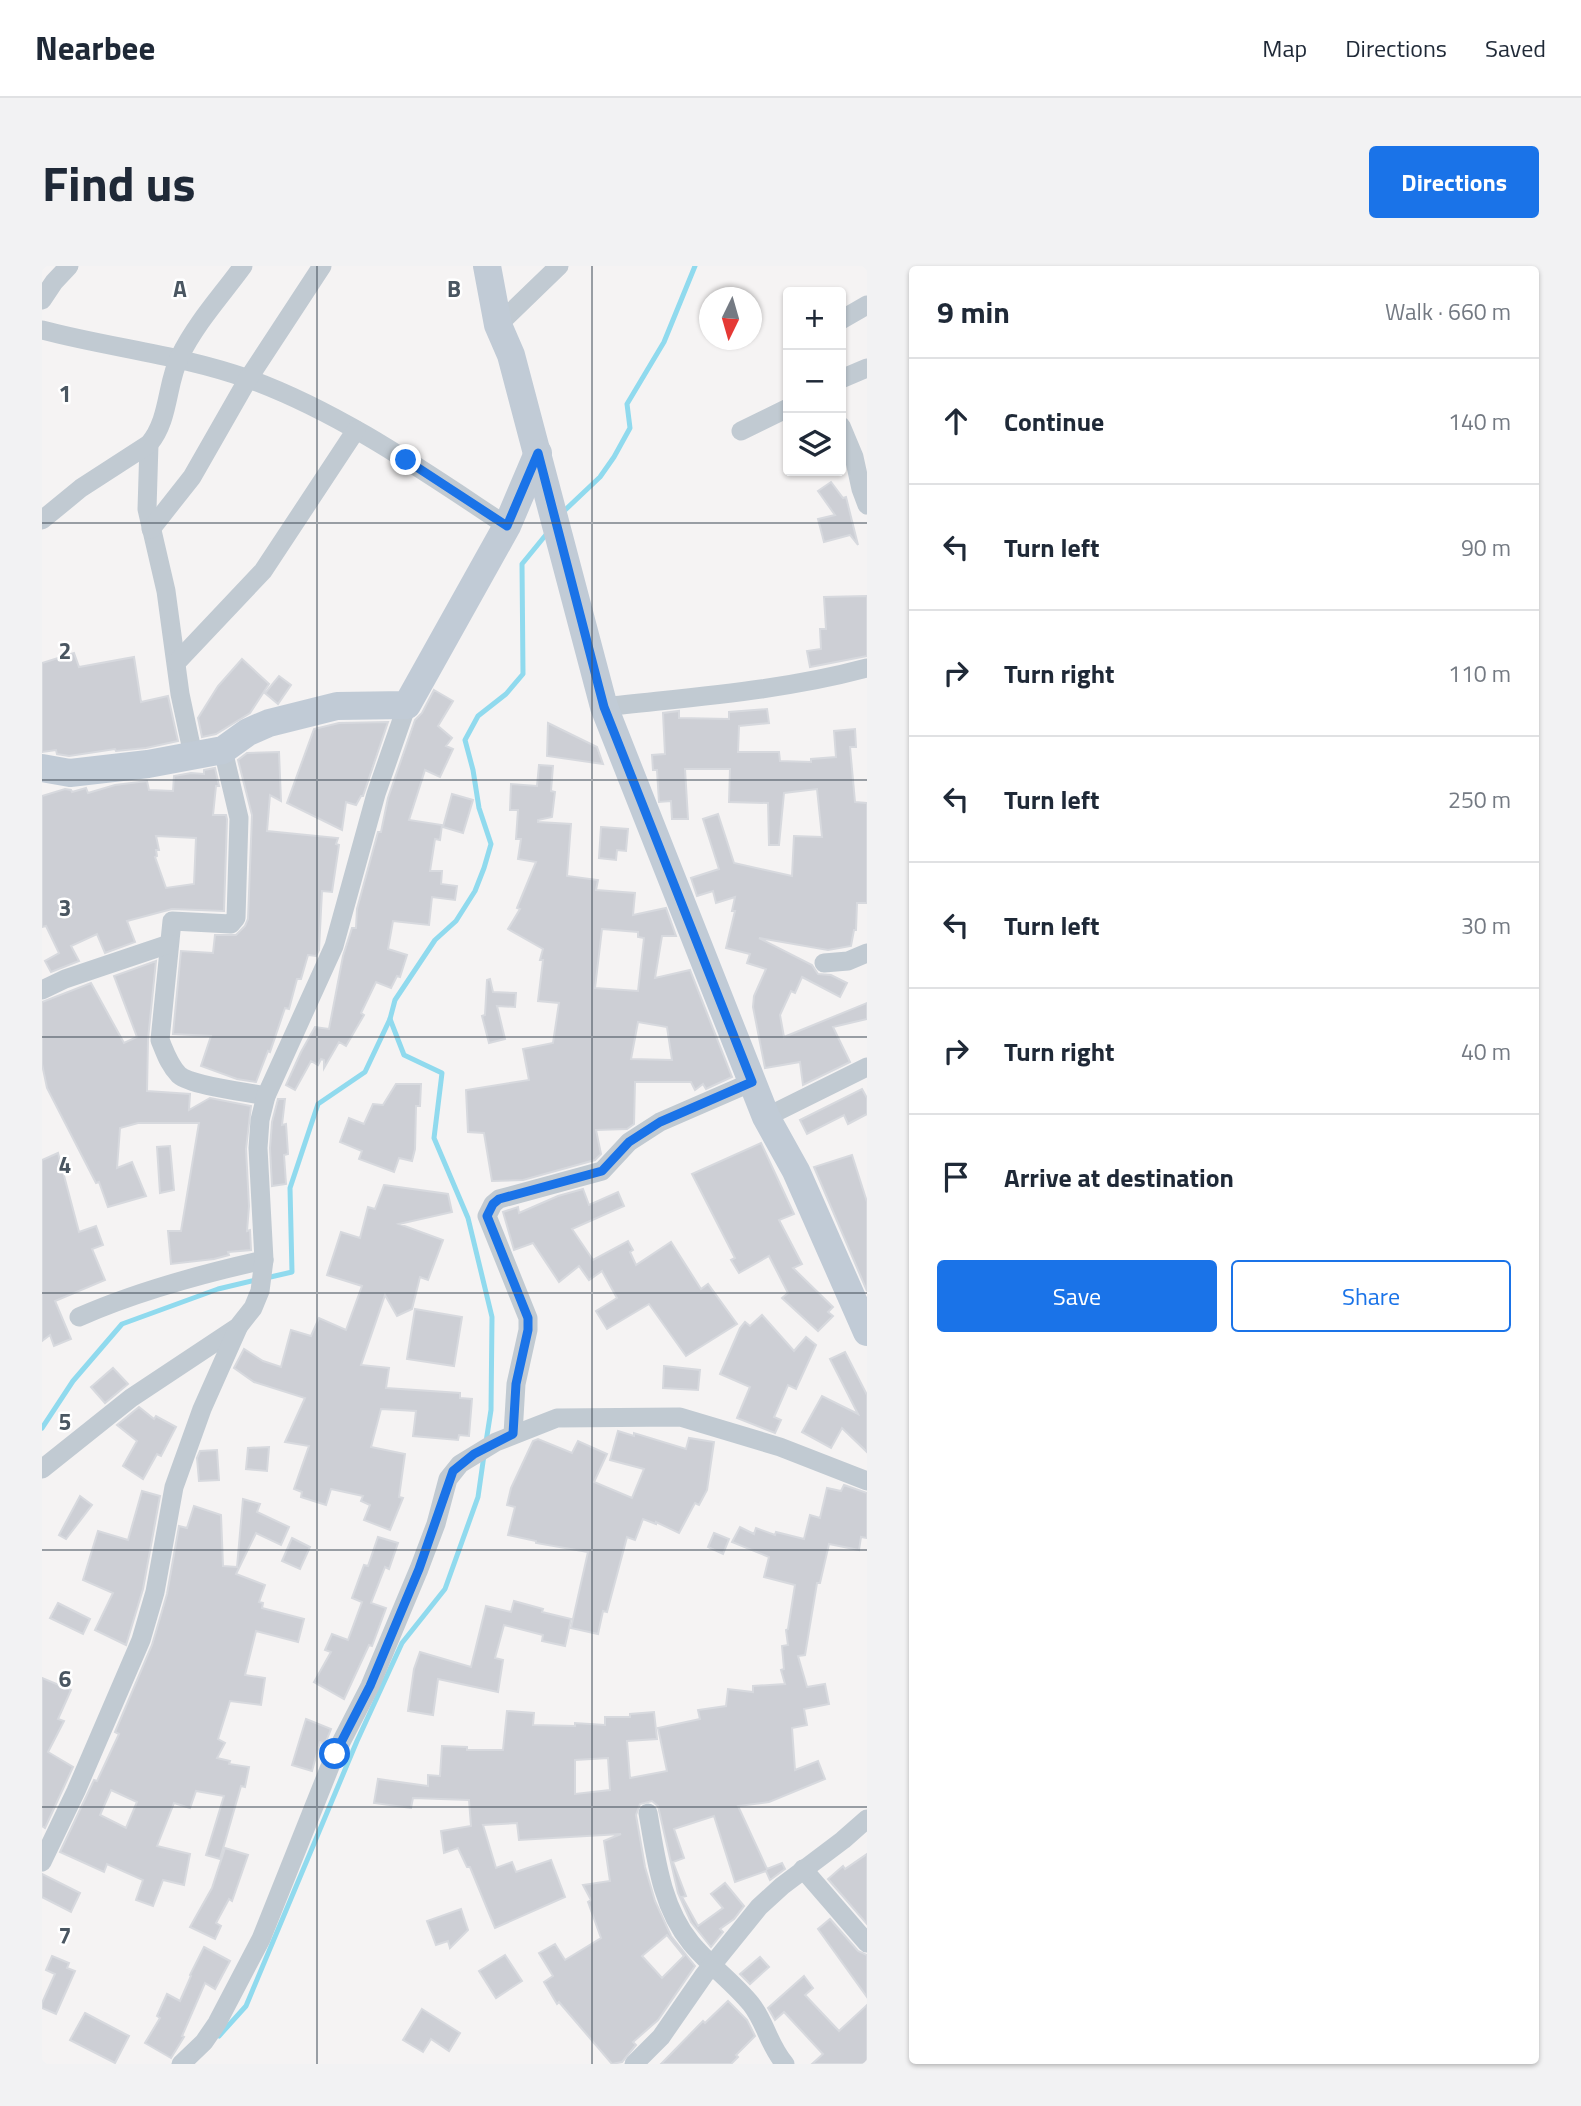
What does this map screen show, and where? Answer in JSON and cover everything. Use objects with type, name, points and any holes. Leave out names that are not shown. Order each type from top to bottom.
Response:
[{"type":"street","points":[[42,300],[69,266]]},
{"type":"street","points":[[42,520],[81,488],[149,444],[161,424],[178,359],[206,315],[243,266]]},
{"type":"street","points":[[151,529],[192,477],[248,379],[322,266]]},
{"type":"street","points":[[487,266],[498,325],[511,355],[604,707],[766,1117],[796,1171],[867,1332]]},
{"type":"street","points":[[498,325],[559,266]]},
{"type":"street","points":[[846,317],[867,305]]},
{"type":"street","points":[[42,330],[178,359],[248,379],[306,404],[356,430],[507,526]]},
{"type":"street","points":[[846,377],[867,368]]},
{"type":"street","points":[[741,431],[783,410]]},
{"type":"street","points":[[177,663],[263,571],[356,430]]},
{"type":"street","points":[[846,438],[867,505]]},
{"type":"street","points":[[149,444],[146,491],[151,529],[166,591],[180,694],[193,755]]},
{"type":"street","points":[[42,1862],[76,1791],[141,1640],[155,1592],[174,1487],[202,1409],[238,1327],[253,1308],[260,1291],[263,1262],[258,1148],[260,1120],[266,1096],[334,947],[376,794],[407,705],[507,526],[538,453]]},
{"type":"street","points":[[604,707],[740,691],[867,668]]},
{"type":"street","points":[[42,768],[70,773],[148,764],[223,750],[248,732],[269,723],[337,706],[407,705]]},
{"type":"street","points":[[223,750],[239,818],[236,918],[231,924],[172,921],[160,1040],[167,1059],[180,1076],[198,1083],[266,1096]]},
{"type":"street","points":[[42,990],[65,979],[169,944]]},
{"type":"street","points":[[824,963],[848,961],[867,954]]},
{"type":"street","points":[[766,1117],[867,1067]]},
{"type":"street","points":[[513,1434],[516,1384],[528,1330],[528,1318],[487,1216],[493,1204],[499,1199],[602,1171],[629,1142],[660,1122],[752,1082]]},
{"type":"street","points":[[79,1317],[146,1291],[263,1262]]},
{"type":"street","points":[[42,1469],[131,1398],[238,1327]]},
{"type":"street","points":[[181,2064],[204,2042],[217,2023],[261,1939],[331,1764],[370,1686],[419,1569],[436,1524],[448,1479],[460,1464],[513,1434],[557,1418],[680,1417],[780,1447],[867,1481]]},
{"type":"street","points":[[648,1813],[662,1890],[683,1933],[752,2005],[765,2027],[773,2050],[785,2064]]},
{"type":"street","points":[[634,2064],[661,2037],[759,1907],[867,1819]]},
{"type":"street","points":[[803,1869],[867,1943]]},
{"type":"building","points":[[831,482],[843,498],[846,497],[858,545],[850,535],[824,542],[818,519],[835,515],[818,491]]},
{"type":"building","points":[[867,596],[867,656],[810,667],[807,651],[821,649],[820,629],[826,629],[824,597]]},
{"type":"building","points":[[74,653],[79,667],[134,657],[141,702],[168,696],[178,741],[146,748],[115,749],[69,756],[57,754],[56,750],[42,752],[42,663]]},
{"type":"building","points":[[242,659],[269,684],[250,713],[216,734],[202,737],[198,718],[218,686]]},
{"type":"building","points":[[279,676],[291,685],[278,704],[265,693]]},
{"type":"building","points":[[434,690],[453,701],[438,726],[452,738],[446,746],[453,749],[440,777],[425,770],[409,820],[442,825],[440,840],[435,839],[430,871],[442,871],[441,884],[457,886],[455,900],[432,897],[429,925],[393,921],[388,949],[407,955],[400,977],[397,976],[391,988],[376,982],[361,1013],[364,1015],[346,1046],[339,1042],[324,1068],[324,1060],[321,1059],[318,1065],[311,1061],[295,1090],[286,1085],[301,1052],[315,1027],[329,1029],[343,956],[352,928],[356,928],[357,909],[378,832],[381,832],[388,798],[415,720],[422,713]]},
{"type":"building","points":[[767,709],[769,723],[739,726],[738,752],[779,752],[780,761],[811,762],[811,759],[836,757],[834,731],[855,729],[856,747],[850,747],[855,802],[867,803],[867,903],[857,903],[856,930],[851,946],[828,950],[759,938],[812,965],[818,974],[831,975],[847,983],[840,997],[802,977],[795,993],[791,991],[780,1015],[784,1037],[867,1003],[867,1019],[833,1027],[850,1062],[803,1085],[800,1062],[765,1068],[753,1007],[754,996],[766,969],[747,963],[750,954],[726,948],[735,911],[732,911],[735,897],[716,903],[713,891],[697,896],[691,878],[719,869],[703,819],[718,814],[734,863],[792,876],[794,836],[822,837],[817,789],[784,793],[779,845],[769,845],[768,803],[729,802],[730,769],[685,769],[688,819],[672,819],[671,801],[659,802],[657,770],[653,770],[652,755],[665,754],[663,713],[679,711],[679,718],[729,719],[729,712]]},
{"type":"building","points":[[388,722],[363,796],[356,805],[346,802],[342,830],[287,803],[314,729],[339,723]]},
{"type":"building","points":[[548,723],[597,747],[603,764],[547,756]]},
{"type":"building","points":[[279,752],[281,801],[270,795],[267,831],[338,838],[336,844],[339,845],[332,892],[322,891],[319,950],[316,956],[308,955],[301,979],[297,979],[289,1009],[285,1008],[256,1082],[237,1079],[201,1066],[211,1036],[173,1034],[181,951],[213,953],[215,935],[236,935],[248,919],[252,815],[238,760],[247,753]]},
{"type":"building","points":[[539,765],[553,766],[551,791],[555,792],[552,817],[538,822],[571,824],[567,876],[598,880],[596,890],[635,893],[633,915],[666,908],[676,936],[662,936],[655,978],[690,970],[732,1077],[706,1089],[703,1084],[695,1090],[691,1082],[635,1082],[634,1124],[627,1129],[596,1130],[601,1154],[595,1160],[523,1180],[492,1181],[484,1133],[468,1132],[466,1090],[529,1080],[523,1049],[553,1043],[559,1003],[538,1001],[543,949],[508,929],[520,909],[517,908],[536,862],[518,859],[521,839],[516,839],[518,810],[510,810],[511,784],[537,786]],"holes":[[[602,929],[638,932],[638,937],[644,938],[638,991],[595,988]],[[638,1022],[667,1027],[672,1060],[631,1059]]]},
{"type":"building","points":[[215,768],[219,786],[216,786],[213,815],[226,815],[227,819],[224,911],[172,909],[127,921],[135,942],[105,953],[97,934],[71,946],[79,961],[51,972],[45,961],[59,953],[46,926],[42,927],[42,796],[65,789],[72,792],[86,788],[88,793],[115,785],[147,781],[149,790],[173,791],[174,776],[204,774],[204,770]],"holes":[[[156,836],[196,838],[194,884],[166,888],[155,857],[156,850],[159,850]]]},
{"type":"building","points":[[452,794],[473,800],[463,833],[443,827]]},
{"type":"building","points":[[601,827],[628,829],[626,851],[617,850],[616,860],[599,858]]},
{"type":"building","points":[[156,961],[148,1039],[147,1091],[190,1094],[189,1110],[210,1098],[251,1106],[246,1149],[249,1206],[247,1231],[250,1230],[251,1250],[228,1252],[229,1255],[214,1259],[171,1264],[168,1231],[181,1231],[199,1123],[138,1123],[120,1128],[117,1168],[132,1162],[146,1196],[108,1207],[99,1182],[96,1183],[47,1088],[42,1064],[42,1002],[91,983],[124,1043],[137,1037],[114,976]]},
{"type":"building","points":[[490,979],[493,992],[516,993],[515,1007],[497,1006],[505,1039],[489,1043],[482,1016],[485,1015],[487,980]]},
{"type":"building","points":[[396,1084],[421,1084],[420,1106],[416,1106],[415,1149],[412,1161],[399,1158],[394,1172],[359,1159],[362,1151],[340,1142],[349,1118],[364,1124],[373,1104],[383,1105]]},
{"type":"building","points":[[862,1089],[867,1098],[867,1114],[848,1124],[844,1115],[807,1134],[800,1120]]},
{"type":"building","points":[[278,1099],[285,1099],[282,1125],[286,1124],[286,1184],[272,1186],[270,1148],[272,1122]]},
{"type":"building","points":[[761,1143],[794,1214],[779,1220],[802,1264],[793,1268],[833,1307],[828,1312],[833,1316],[818,1331],[782,1298],[788,1293],[769,1256],[739,1273],[731,1260],[735,1258],[692,1174]]},
{"type":"building","points":[[170,1146],[174,1190],[160,1193],[157,1147]]},
{"type":"building","points":[[58,1153],[79,1232],[96,1226],[103,1245],[92,1249],[105,1280],[55,1301],[71,1339],[54,1346],[50,1335],[42,1341],[42,1160]]},
{"type":"building","points":[[852,1155],[867,1202],[867,1291],[814,1167]]},
{"type":"building","points":[[384,1185],[448,1194],[452,1212],[399,1224],[443,1240],[428,1280],[420,1277],[412,1309],[397,1316],[385,1295],[361,1365],[389,1368],[386,1388],[460,1393],[460,1398],[472,1399],[469,1436],[459,1435],[458,1440],[413,1436],[416,1411],[381,1409],[371,1447],[405,1454],[399,1497],[403,1498],[390,1530],[364,1520],[370,1505],[361,1501],[363,1496],[331,1489],[326,1505],[301,1497],[302,1492],[294,1489],[309,1446],[285,1442],[305,1398],[254,1382],[234,1368],[244,1349],[263,1361],[281,1367],[291,1330],[311,1336],[319,1318],[346,1330],[362,1286],[327,1275],[341,1232],[360,1238],[368,1207],[375,1209]]},
{"type":"building","points":[[583,1189],[589,1205],[618,1192],[624,1206],[572,1229],[593,1260],[628,1241],[636,1265],[671,1242],[701,1289],[708,1284],[737,1324],[686,1356],[649,1304],[607,1329],[596,1311],[617,1298],[602,1271],[589,1280],[579,1266],[559,1282],[533,1243],[514,1250],[503,1212],[518,1207],[519,1213],[558,1196]]},
{"type":"building","points":[[415,1309],[462,1317],[454,1366],[407,1359]]},
{"type":"building","points":[[762,1315],[794,1351],[806,1337],[816,1345],[796,1389],[788,1385],[774,1417],[781,1420],[775,1433],[737,1418],[750,1387],[720,1374],[740,1328],[745,1322],[750,1326]]},
{"type":"building","points":[[845,1352],[867,1395],[867,1452],[842,1428],[831,1448],[802,1432],[822,1396],[858,1414],[830,1359]]},
{"type":"building","points":[[664,1366],[700,1370],[698,1390],[663,1388]]},
{"type":"building","points":[[113,1368],[128,1384],[105,1403],[91,1387]]},
{"type":"building","points":[[139,1407],[154,1419],[156,1416],[176,1427],[161,1456],[157,1454],[143,1479],[123,1466],[137,1441],[117,1425]]},
{"type":"building","points":[[618,1431],[634,1436],[634,1433],[686,1449],[689,1438],[714,1442],[707,1490],[699,1505],[695,1503],[679,1533],[643,1519],[635,1540],[627,1537],[607,1612],[603,1611],[598,1634],[571,1628],[588,1552],[508,1535],[515,1507],[507,1505],[511,1488],[533,1441],[538,1439],[572,1453],[578,1441],[607,1454],[594,1482],[632,1498],[644,1469],[610,1460]]},
{"type":"building","points":[[269,1447],[267,1471],[246,1469],[248,1448]]},
{"type":"building","points":[[217,1450],[219,1480],[199,1481],[197,1458],[200,1451]]},
{"type":"building","points":[[844,1485],[867,1493],[867,1538],[861,1537],[859,1550],[829,1544],[820,1583],[817,1583],[805,1655],[798,1656],[807,1687],[825,1684],[829,1704],[804,1709],[807,1725],[792,1728],[795,1770],[818,1761],[825,1779],[769,1802],[738,1806],[767,1869],[782,1863],[785,1869],[770,1880],[766,1871],[735,1882],[714,1816],[674,1829],[684,1858],[673,1862],[686,1896],[682,1897],[698,1926],[723,1908],[711,1894],[725,1883],[744,1906],[734,1919],[720,1929],[723,1932],[711,1947],[691,1922],[678,1893],[658,1806],[652,1801],[640,1804],[636,1815],[645,1867],[655,1901],[671,1936],[695,1966],[658,2020],[633,2042],[636,2045],[622,2062],[612,2064],[559,2002],[557,2004],[544,1982],[553,1976],[539,1953],[555,1944],[565,1960],[601,1938],[588,1902],[591,1900],[583,1885],[610,1881],[604,1841],[621,1834],[519,1840],[517,1823],[483,1825],[496,1868],[512,1862],[516,1872],[551,1860],[565,1897],[495,1928],[470,1867],[467,1867],[458,1848],[444,1853],[441,1831],[471,1826],[469,1800],[413,1798],[411,1808],[374,1803],[378,1779],[428,1786],[428,1775],[440,1776],[442,1746],[467,1747],[467,1750],[503,1750],[507,1711],[534,1713],[533,1725],[575,1726],[575,1723],[605,1725],[605,1717],[630,1717],[630,1714],[654,1712],[657,1739],[627,1741],[630,1778],[667,1771],[658,1728],[700,1719],[698,1710],[726,1706],[728,1689],[753,1692],[753,1686],[785,1684],[781,1670],[784,1669],[782,1646],[788,1645],[786,1630],[795,1585],[764,1577],[769,1557],[732,1542],[740,1527],[754,1534],[756,1528],[775,1535],[776,1532],[804,1539],[810,1515],[820,1518],[827,1488],[841,1491]],"holes":[[[608,1758],[610,1790],[575,1794],[575,1760]],[[667,1935],[684,1956],[662,1978],[642,1956]]]},
{"type":"building","points":[[142,1491],[160,1496],[143,1589],[126,1645],[95,1630],[113,1593],[83,1580],[98,1531],[128,1540]]},
{"type":"building","points":[[80,1496],[92,1505],[66,1539],[59,1535]]},
{"type":"building","points":[[243,1499],[260,1504],[257,1512],[289,1527],[281,1545],[256,1533],[236,1574],[265,1585],[259,1602],[263,1603],[262,1608],[304,1619],[298,1642],[256,1631],[245,1675],[265,1678],[261,1705],[230,1701],[218,1739],[225,1743],[217,1758],[230,1761],[229,1764],[249,1767],[245,1787],[241,1786],[220,1859],[206,1855],[224,1796],[196,1791],[190,1808],[174,1803],[157,1846],[190,1854],[184,1885],[163,1880],[153,1906],[136,1900],[143,1880],[107,1864],[104,1872],[60,1852],[119,1734],[115,1732],[152,1645],[167,1594],[179,1526],[187,1528],[194,1506],[221,1515],[223,1566],[237,1567]],"holes":[[[111,1790],[137,1802],[126,1828],[100,1815]]]},
{"type":"building","points":[[714,1533],[729,1539],[723,1554],[708,1547]]},
{"type":"building","points":[[378,1537],[398,1543],[389,1569],[385,1567],[371,1603],[386,1608],[372,1646],[369,1645],[344,1699],[314,1682],[331,1652],[325,1650],[332,1634],[348,1640],[362,1602],[352,1598],[364,1565],[368,1566]]},
{"type":"building","points":[[292,1538],[310,1547],[300,1569],[282,1561]]},
{"type":"building","points":[[514,1601],[571,1619],[565,1646],[542,1641],[543,1635],[504,1625],[495,1658],[503,1660],[498,1692],[438,1679],[433,1715],[408,1711],[414,1669],[420,1652],[471,1667],[486,1606],[511,1612]]},
{"type":"building","points":[[58,1603],[90,1619],[83,1634],[50,1618]]},
{"type":"building","points":[[42,1678],[71,1690],[58,1719],[64,1721],[48,1752],[73,1767],[45,1828],[42,1826]]},
{"type":"building","points":[[306,1719],[331,1729],[325,1744],[320,1742],[312,1771],[292,1765]]},
{"type":"building","points":[[225,1848],[248,1855],[232,1901],[229,1899],[216,1923],[221,1926],[215,1939],[190,1927],[212,1888]]},
{"type":"building","points":[[867,1854],[867,1924],[828,1879],[843,1866],[845,1869]]},
{"type":"building","points":[[42,1874],[80,1893],[71,1912],[42,1897]]},
{"type":"building","points":[[461,1909],[468,1930],[450,1948],[448,1941],[436,1945],[427,1921]]},
{"type":"building","points":[[830,1919],[858,1951],[867,1955],[867,1997],[818,1929]]},
{"type":"building","points":[[204,1947],[230,1961],[215,1989],[205,1983],[182,2036],[184,2037],[171,2058],[145,2043],[160,2018],[157,2016],[167,1994],[180,2001]]},
{"type":"building","points":[[505,1955],[522,1981],[496,1998],[479,1971]]},
{"type":"building","points":[[52,1956],[69,1963],[67,1968],[75,1971],[56,2014],[42,2008],[55,1974],[46,1970]]},
{"type":"building","points":[[760,1957],[769,1967],[750,1984],[740,1974]]},
{"type":"building","points":[[804,1976],[813,1988],[805,1995],[839,2031],[867,2005],[867,2064],[812,2064],[823,2054],[784,2012],[775,2020],[768,2008]]},
{"type":"building","points":[[728,2001],[747,2020],[755,2036],[731,2064],[661,2064],[703,2021],[705,2023]]},
{"type":"building","points":[[422,2009],[460,2033],[449,2051],[431,2039],[423,2052],[403,2040]]},
{"type":"building","points":[[85,2013],[129,2036],[115,2063],[70,2040]]},
{"type":"waterway","points":[[563,512],[600,477],[630,428],[627,404],[664,342],[695,266]]},
{"type":"waterway","points":[[266,1278],[292,1272],[290,1188],[318,1104],[365,1072],[390,1019],[395,1000],[435,940],[456,921],[475,891],[484,868],[491,844],[479,808],[465,740],[478,716],[506,694],[523,674],[522,564],[549,531]]},
{"type":"waterway","points":[[390,1019],[404,1055],[442,1073],[434,1138],[468,1218],[492,1317],[491,1410],[486,1442]]},
{"type":"waterway","points":[[42,1428],[73,1381],[122,1324],[218,1289],[256,1280]]},
{"type":"waterway","points":[[219,2036],[246,2006],[357,1741],[402,1643],[445,1589],[478,1497],[484,1455]]},
{"type":"route","points":[[335,1754],[370,1686],[419,1569],[436,1524],[448,1479],[460,1464],[474,1454],[513,1434],[516,1384],[528,1330],[528,1318],[487,1216],[493,1204],[499,1199],[602,1171],[618,1151],[660,1122],[752,1082],[604,707],[538,453],[507,526],[406,460]]}]
